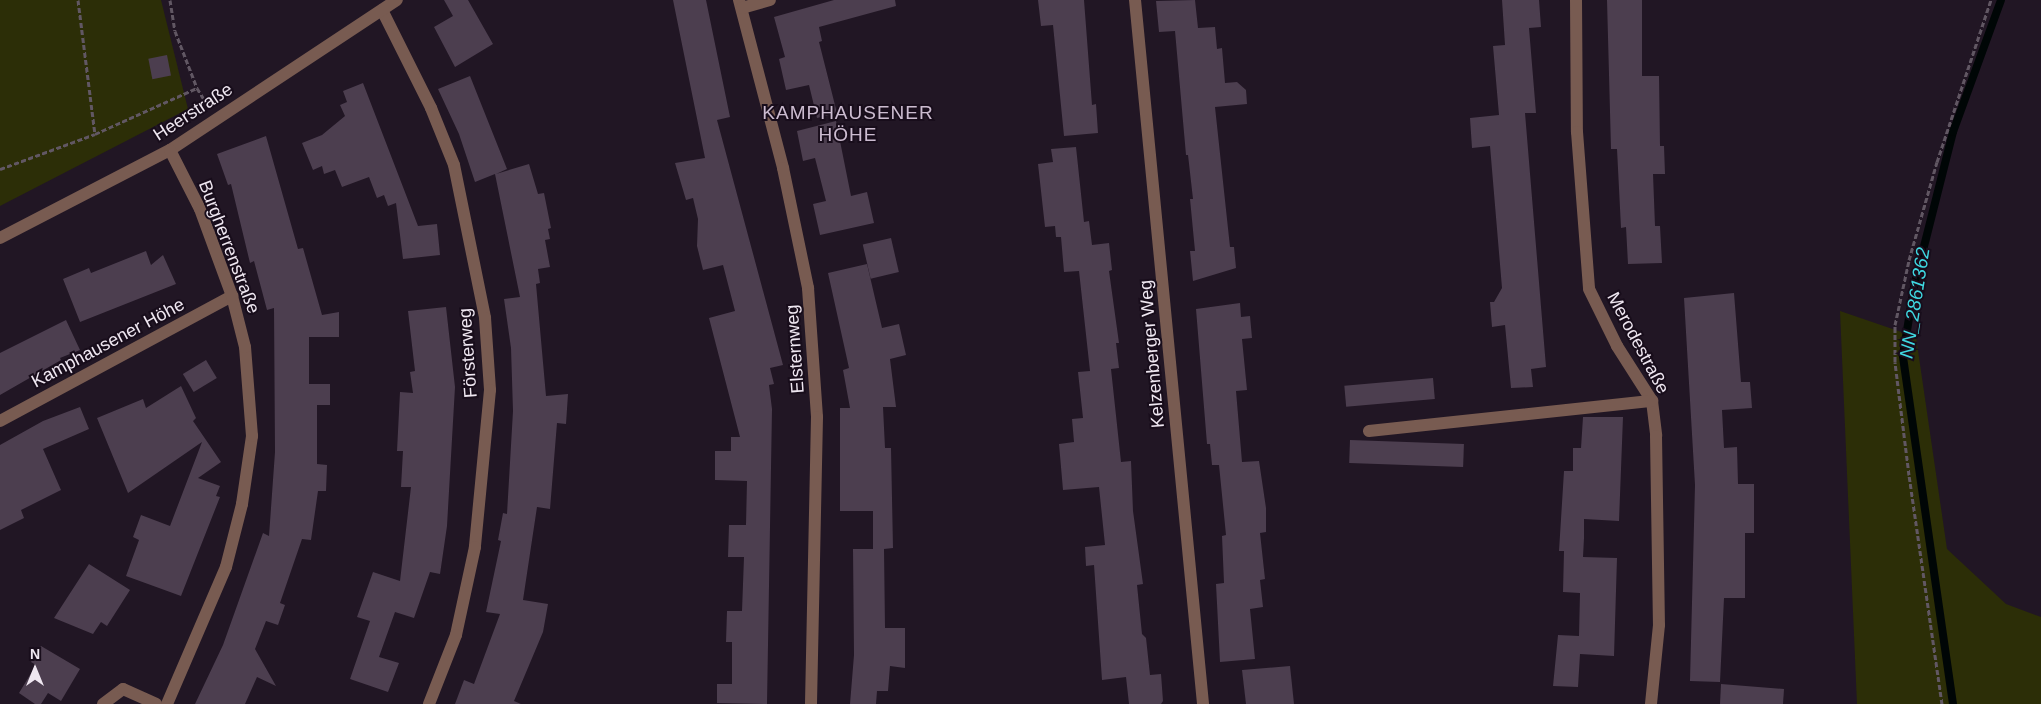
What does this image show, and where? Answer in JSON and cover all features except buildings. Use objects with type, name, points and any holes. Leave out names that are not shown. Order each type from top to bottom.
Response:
[{"type":"street","name":"Heerstraße","points":[[0,238],[170,150],[397,0]]},
{"type":"street","points":[[740,4],[770,0]]},
{"type":"street","name":"Kelzenberger Weg","points":[[1135,0],[1203,704]]},
{"type":"street","name":"Merodestraße","points":[[1576,0],[1577,132],[1589,289],[1617,346],[1652,402],[1656,436],[1658,625],[1651,704]]},
{"type":"street","name":"Elsternweg","points":[[740,4],[783,168],[808,288],[817,418],[811,704]]},
{"type":"street","name":"Försterweg","points":[[382,10],[431,108],[454,165],[485,318],[490,390],[475,546],[456,635],[429,704]]},
{"type":"street","name":"Burgherrenstraße","points":[[167,704],[226,567],[242,504],[252,436],[245,347],[232,296],[200,209],[170,150]]},
{"type":"street","name":"Kamphausener Höhe","points":[[0,421],[232,296]]},
{"type":"street","points":[[1370,431],[1652,402]]},
{"type":"street","points":[[103,704],[123,689],[156,704]]},
{"type":"path","points":[[78,0],[95,134]]},
{"type":"path","points":[[170,0],[175,31],[197,88],[216,118]]},
{"type":"path","points":[[1942,704],[1909,475],[1895,362],[1895,325],[1903,284],[1937,162],[1991,0]]},
{"type":"path","points":[[0,168],[95,134],[197,88]]},
{"type":"green space","points":[[0,0],[161,0],[188,109],[0,206]]},
{"type":"green space","points":[[1840,311],[1916,337],[1947,549],[2006,604],[2041,617],[2041,704],[1857,704]]},
{"type":"waterway","name":"NN_2861362","points":[[1953,704],[1903,355],[1915,282],[1953,132],[2001,0]]},
{"type":"district","name":"KAMPHAUSENER HÖHE","points":[[848,124]]}]
